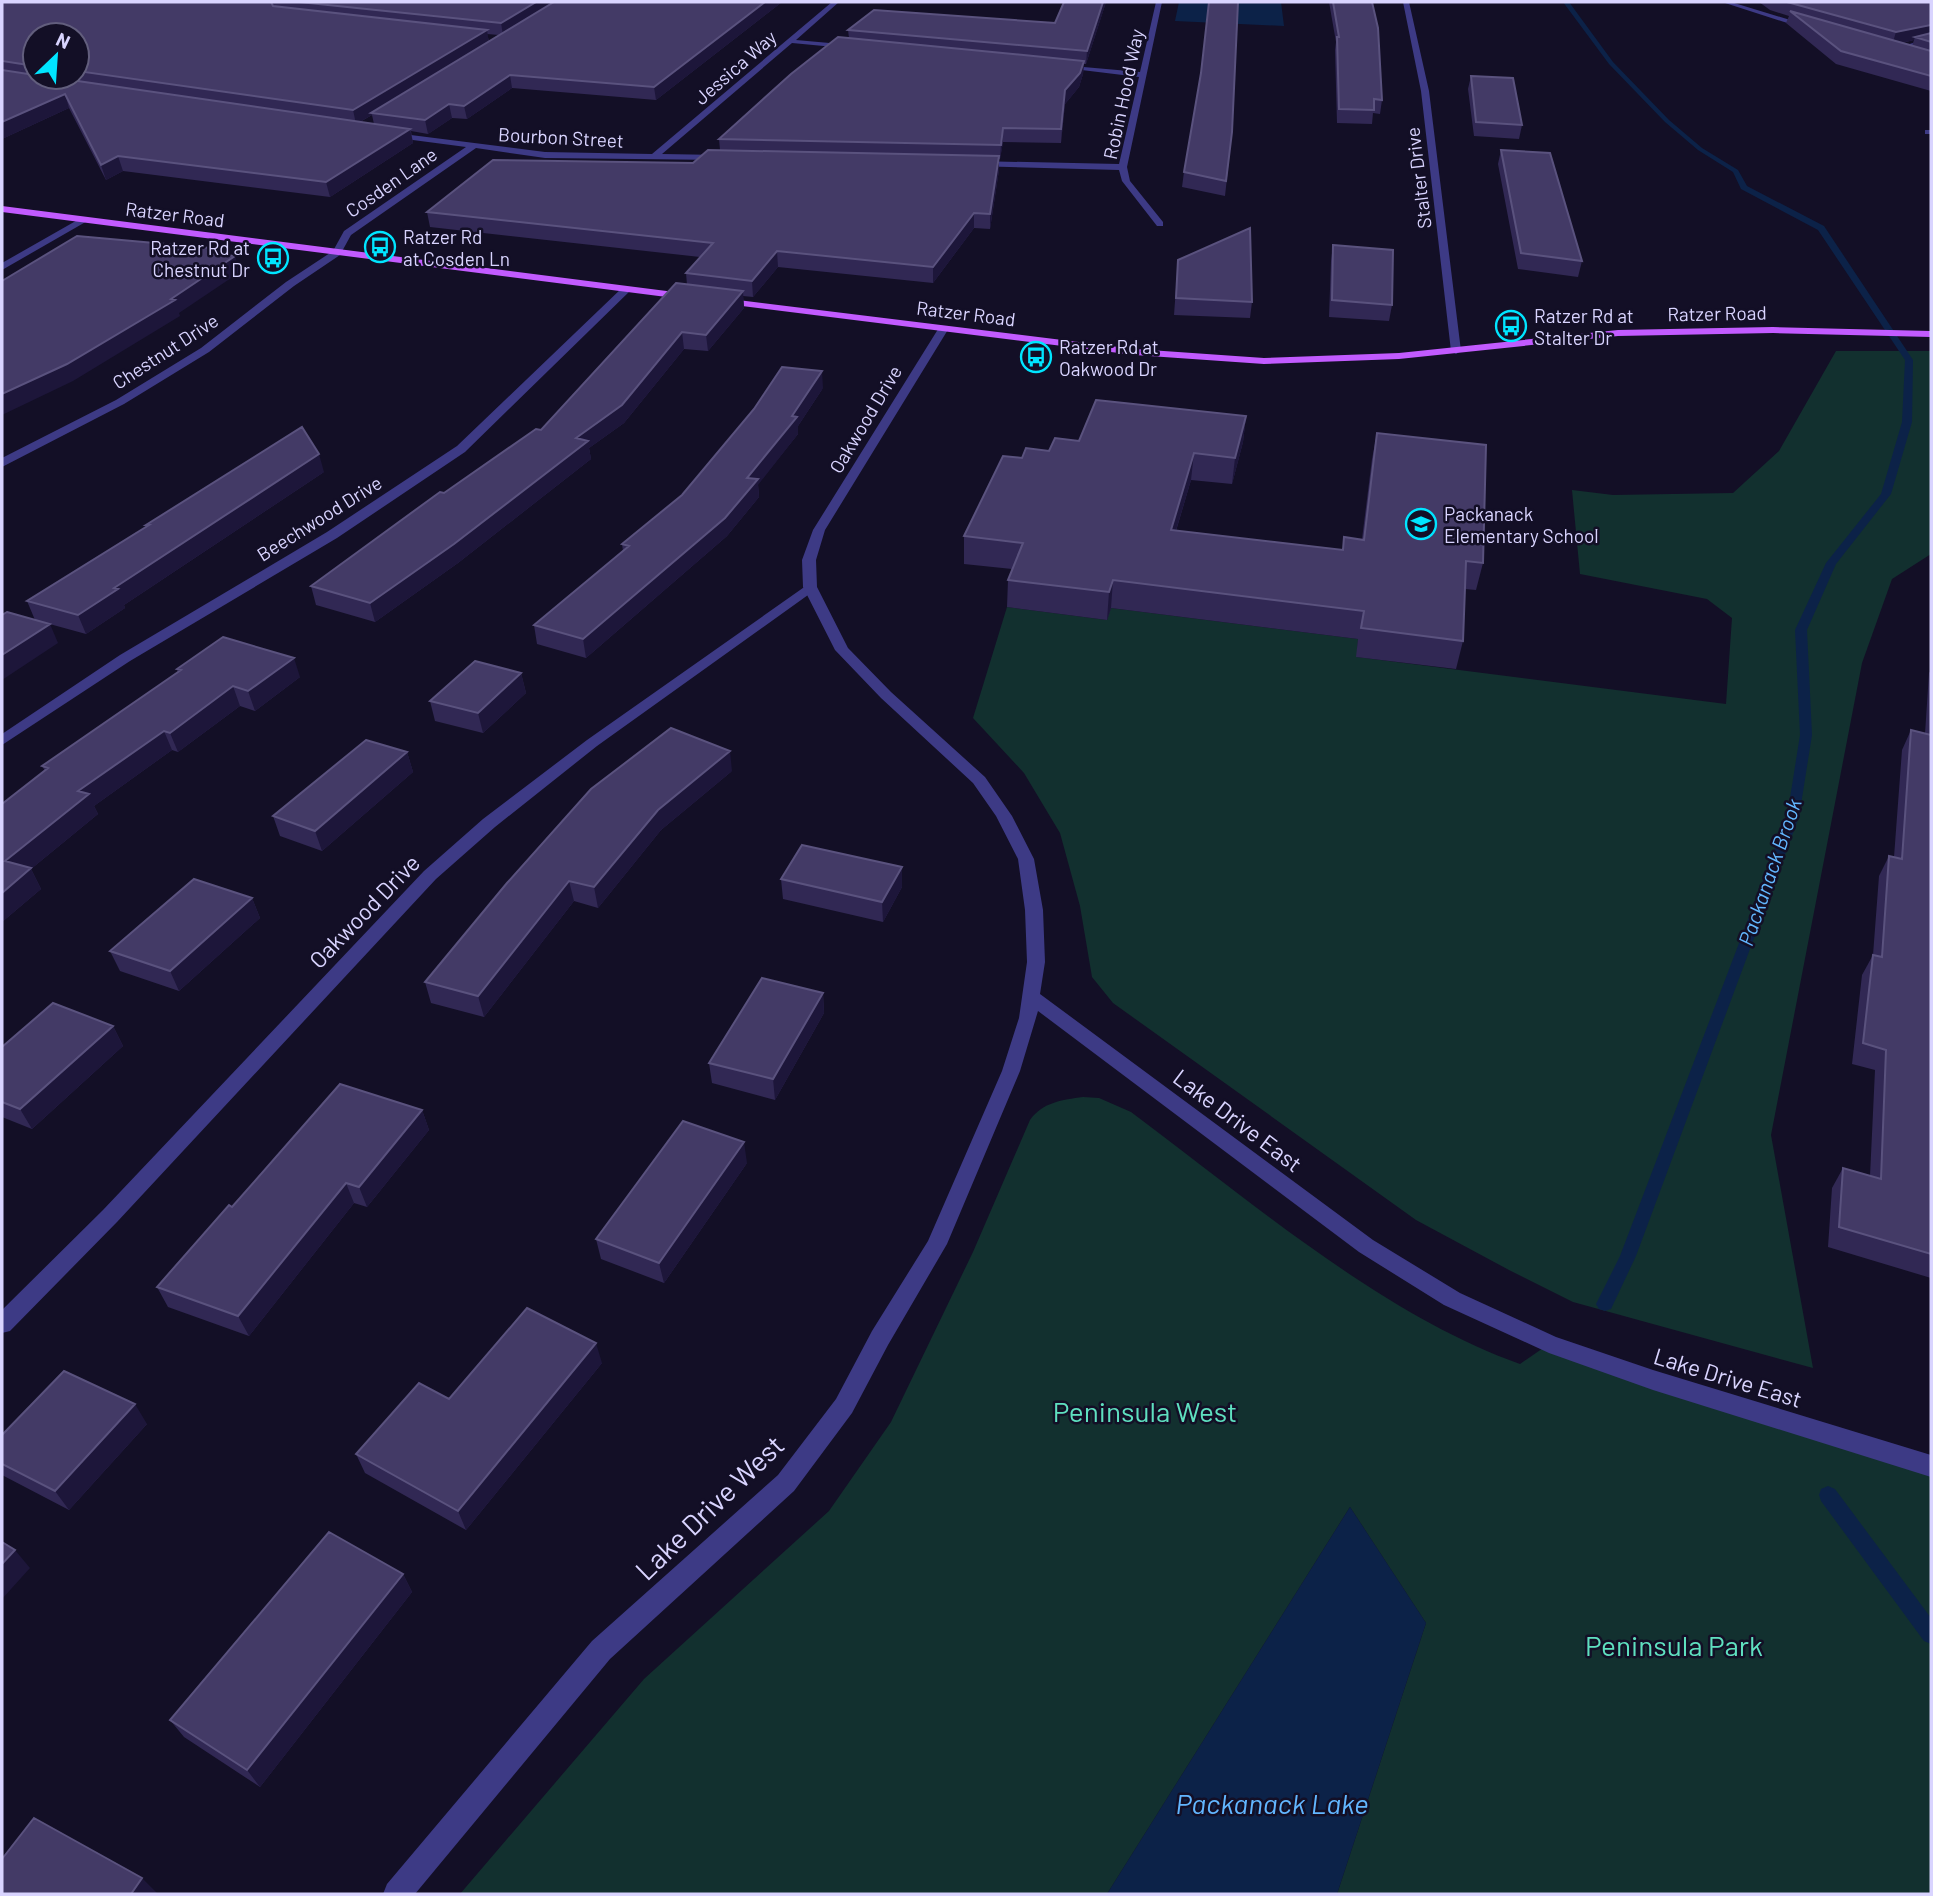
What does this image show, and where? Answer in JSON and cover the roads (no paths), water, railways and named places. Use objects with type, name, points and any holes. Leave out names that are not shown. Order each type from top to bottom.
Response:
[{"type":"main road","name":"Ratzer Road","points":[[2,209],[696,298]]},
{"type":"main road","name":"Ratzer Road","points":[[710,299],[1135,352],[1232,360],[1315,360],[1456,351],[1618,333],[1773,330],[1931,334]]},
{"type":"street","name":"Jessica Way","points":[[654,157],[836,2]]},
{"type":"street","name":"Robin Hood Way","points":[[1159,2],[1123,167],[1126,181],[1160,224]]},
{"type":"street","name":"Stalter Drive","points":[[1406,2],[1425,91],[1456,351]]},
{"type":"street","points":[[1725,2],[1825,32]]},
{"type":"street","points":[[1892,50],[1931,40]]},
{"type":"street","points":[[789,41],[863,48]]},
{"type":"street","points":[[1879,46],[1911,55]]},
{"type":"street","points":[[1055,67],[1144,75]]},
{"type":"street","name":"Bourbon Street","points":[[382,133],[545,155],[738,159]]},
{"type":"street","name":"Cosden Lane","points":[[337,253],[347,233],[473,146]]},
{"type":"street","points":[[969,164],[1123,167]]},
{"type":"street","points":[[2,267],[84,220]]},
{"type":"street","name":"Chestnut Drive","points":[[2,463],[120,402],[205,349],[290,284],[337,253]]},
{"type":"street","name":"Beechwood Drive","points":[[2,741],[125,658],[332,535],[461,449],[627,289]]},
{"type":"street","name":"Oakwood Drive","points":[[2,1324],[110,1216],[430,875],[489,823],[592,743],[810,587],[809,560],[819,530],[944,328]]},
{"type":"street","points":[[810,587],[842,650],[886,695],[979,780],[1004,816],[1026,859],[1034,910],[1036,962],[1031,996]]},
{"type":"street","name":"Lake Drive East","points":[[1031,996],[1366,1246],[1452,1299],[1549,1344],[1931,1466]]},
{"type":"street","name":"Lake Drive West","points":[[397,1894],[601,1650],[786,1483],[844,1406],[880,1338],[937,1244],[1011,1071],[1028,1018],[1031,996]]},
{"type":"water","points":[[1179,2],[1281,2],[1284,26],[1175,21]]},
{"type":"water","name":"Packanack Lake","points":[[1350,1507],[1426,1623],[1337,1894],[1107,1894]]},
{"type":"waterway","name":"Packanack Brook","points":[[1566,2],[1611,63],[1667,121],[1700,149],[1736,171],[1744,187],[1821,228],[1909,360],[1907,422],[1886,494],[1831,563],[1801,630],[1806,735],[1793,817],[1628,1256],[1605,1304]]},
{"type":"waterway","name":"Packanack Brook","points":[[1828,1495],[1931,1634]]},
{"type":"place","name":"Ratzer Rd at Cosden Ln","points":[[380,247]]},
{"type":"place","name":"Ratzer Rd at Chestnut Dr","points":[[273,258]]},
{"type":"place","name":"Ratzer Rd at Stalter Dr","points":[[1511,326]]},
{"type":"place","name":"Ratzer Rd at Oakwood Dr","points":[[1036,357]]},
{"type":"place","name":"Packanack Elementary School","points":[[1421,524]]},
{"type":"park label","name":"Peninsula West","points":[[1145,1411]]},
{"type":"park label","name":"Peninsula Park","points":[[1674,1645]]}]
